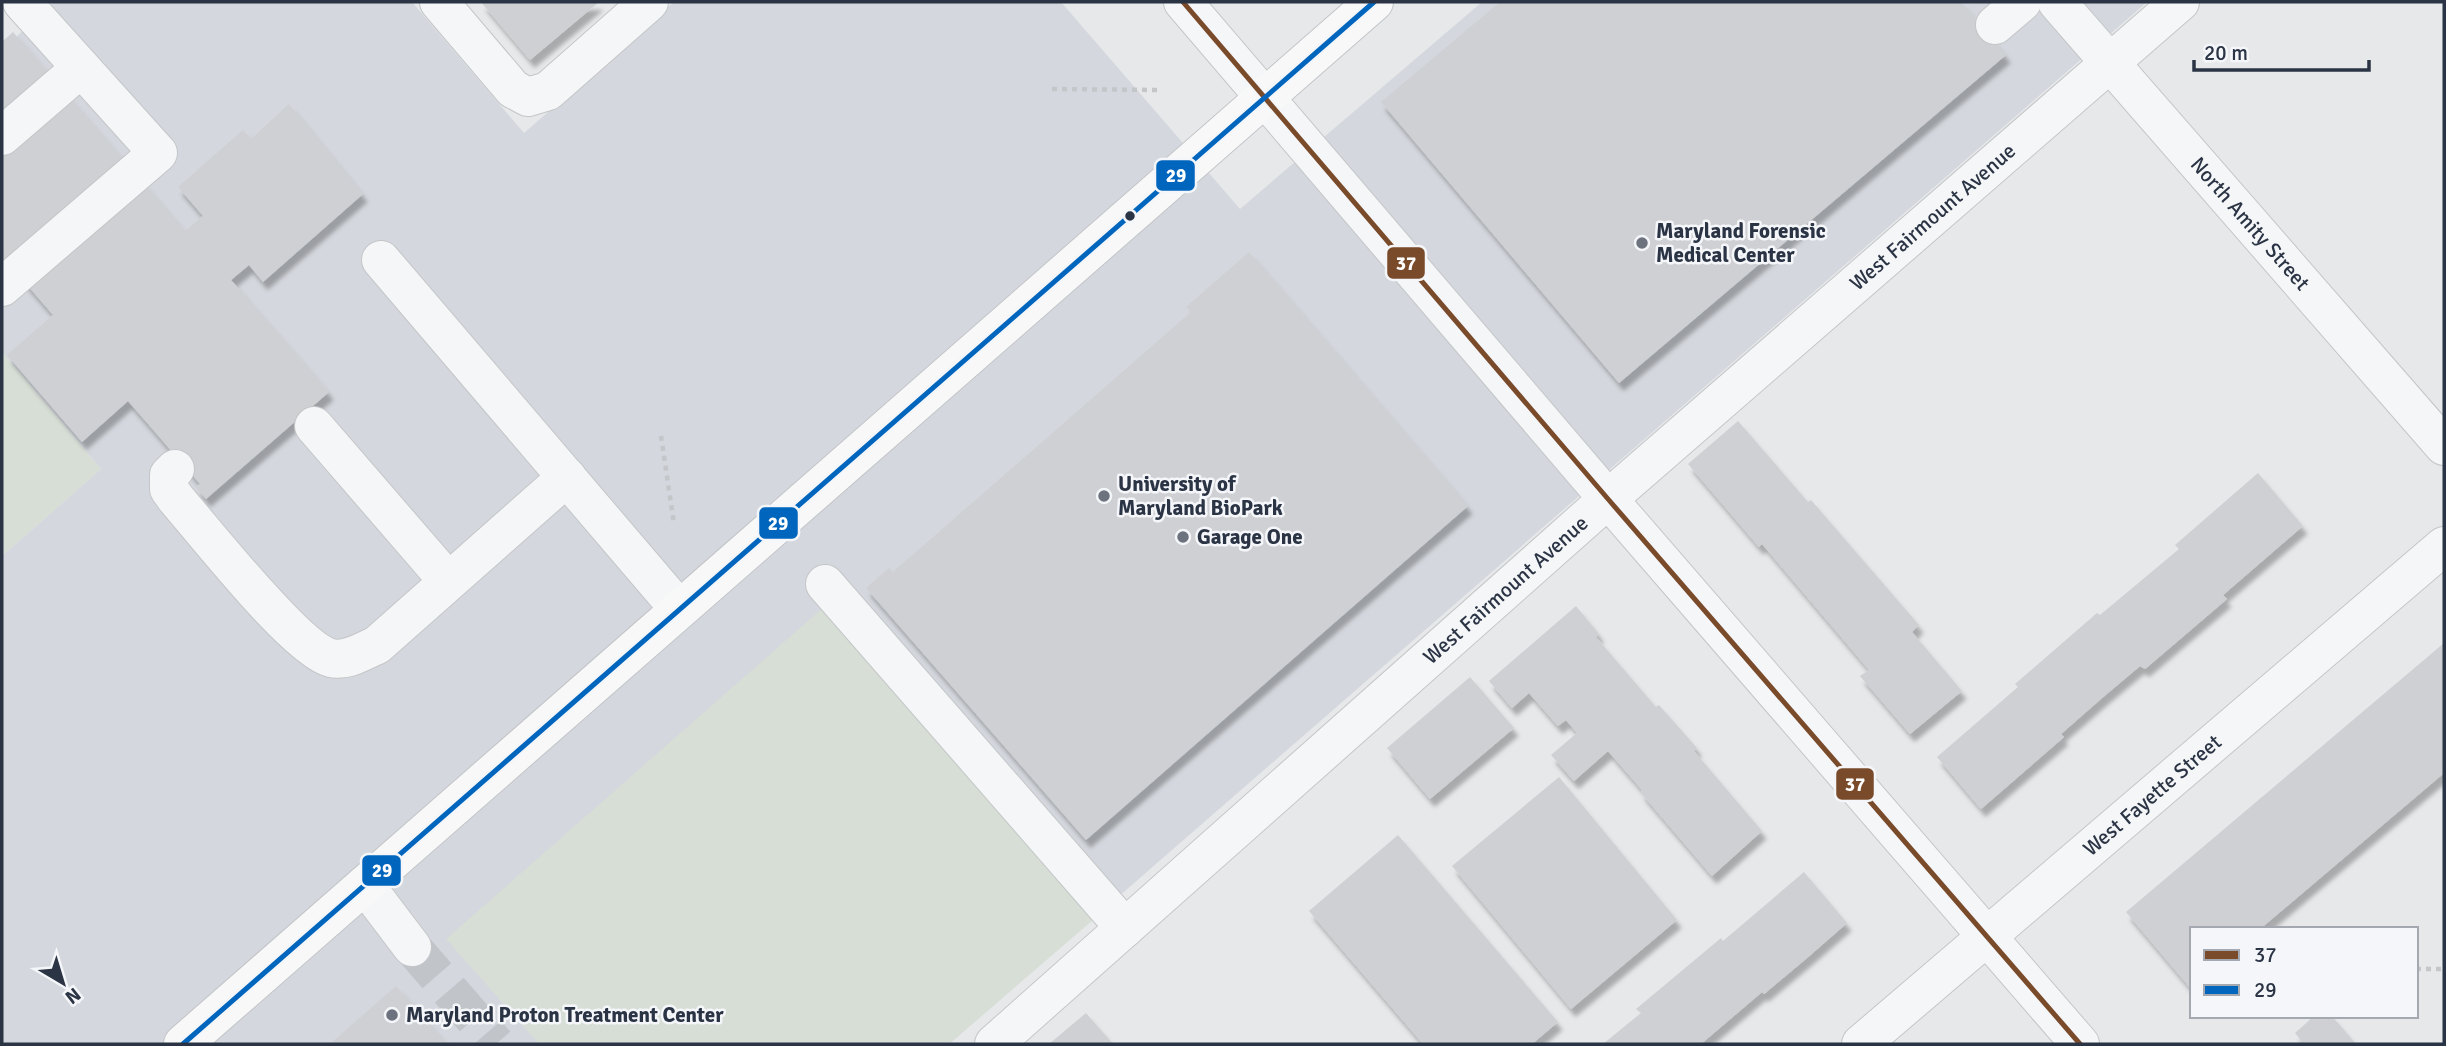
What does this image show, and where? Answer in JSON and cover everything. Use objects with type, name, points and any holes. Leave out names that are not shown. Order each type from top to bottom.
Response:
[{"type":"main road","points":[[183,1044],[1374,2]]},
{"type":"street","points":[[2,288],[158,153],[22,2]]},
{"type":"street","points":[[439,2],[513,89],[528,97],[548,91],[649,2]]},
{"type":"street","points":[[1183,2],[1608,499],[2080,1044]]},
{"type":"street","name":"North Amity Street","points":[[2057,2],[2444,446]]},
{"type":"street","name":"West Fairmount Avenue","points":[[994,1044],[1608,499],[2180,2]]},
{"type":"street","points":[[2,136],[81,68]]},
{"type":"street","points":[[382,260],[679,609]]},
{"type":"street","points":[[314,426],[449,581]]},
{"type":"street","points":[[175,469],[169,475],[169,489],[176,499],[289,629],[315,650],[330,658],[342,659],[377,645],[567,477]]},
{"type":"street","name":"West Fayette Street","points":[[1861,1044],[2444,546]]},
{"type":"street","points":[[825,584],[1125,928]]},
{"type":"street","points":[[365,886],[412,947]]},
{"type":"path","points":[[1052,89],[1158,90]]},
{"type":"path","points":[[661,436],[674,525]]},
{"type":"path","points":[[2418,969],[2444,969]]},
{"type":"shaded area","name":"University of Maryland BioPark","points":[[54,2],[412,2],[524,133],[674,2],[1061,2],[1240,209],[1482,2],[2147,2],[949,1044],[2,1044],[2,556],[101,469],[2,352],[2,50]]},
{"type":"shaded area","points":[[2,352],[101,469],[2,556]]},
{"type":"shaded area","points":[[825,606],[1093,920],[949,1044],[539,1044],[446,939]]},
{"type":"building","points":[[481,2],[599,2],[530,60]]},
{"type":"building","name":"Maryland Forensic Medical Center","points":[[1500,2],[1961,2],[2006,55],[1619,383],[1381,102]]},
{"type":"building","points":[[13,32],[185,231],[203,216],[178,187],[243,130],[251,139],[289,104],[363,194],[263,282],[249,265],[231,280],[329,392],[206,499],[196,487],[200,484],[128,401],[82,442],[7,355],[53,315],[2,256],[2,42]]},
{"type":"building","name":"Garage One","points":[[1249,252],[1468,506],[1086,840],[866,588],[889,568],[893,572],[1191,312],[1186,307]]},
{"type":"building","points":[[1738,421],[1808,502],[1811,500],[1919,625],[1912,632],[1962,691],[1910,734],[1860,676],[1869,670],[1762,544],[1759,547],[1688,464]]},
{"type":"building","points":[[2258,473],[2303,526],[2223,595],[2227,599],[2145,669],[2140,666],[2102,698],[2061,734],[2064,737],[1981,809],[1937,757],[2018,687],[2015,684],[2097,613],[2100,615],[2179,549],[2175,545]]},
{"type":"building","points":[[1576,606],[1599,634],[1596,637],[1656,707],[1659,705],[1697,748],[1694,751],[1762,831],[1712,876],[1608,751],[1574,781],[1551,755],[1577,733],[1566,720],[1558,726],[1529,693],[1512,708],[1489,681]]},
{"type":"building","points":[[2444,643],[2444,773],[2262,927],[2190,927],[2190,988],[2126,912]]},
{"type":"building","points":[[1470,677],[1514,728],[1430,799],[1387,748]]},
{"type":"building","points":[[1559,777],[1677,920],[1571,1009],[1452,866]]},
{"type":"building","points":[[1398,835],[1558,1022],[1532,1044],[1423,1044],[1309,911]]},
{"type":"building","points":[[1804,872],[1847,923],[1807,958],[1701,1044],[1603,1044],[1641,1013],[1636,1009],[1721,938],[1723,941]]},
{"type":"building","name":"Maryland Proton Treatment Center","points":[[396,986],[447,1044],[330,1044]]},
{"type":"building","points":[[1086,1013],[1113,1044],[1049,1044]]},
{"type":"building","points":[[2312,1018],[2334,1018],[2356,1044],[2304,1044],[2295,1033]]},
{"type":"tunnel","points":[[412,947],[496,1044]]},
{"type":"transit line","name":"37","points":[[1183,2],[1608,499],[2080,1044]]},
{"type":"transit line","name":"29","points":[[183,1044],[1374,2]]},
{"type":"place","name":"Maryland Forensic Medical Center","points":[[1642,243]]},
{"type":"place","name":"University of Maryland BioPark","points":[[1104,496]]},
{"type":"place","name":"Garage One","points":[[1183,537]]},
{"type":"place","name":"Maryland Proton Treatment Center","points":[[392,1015]]}]
